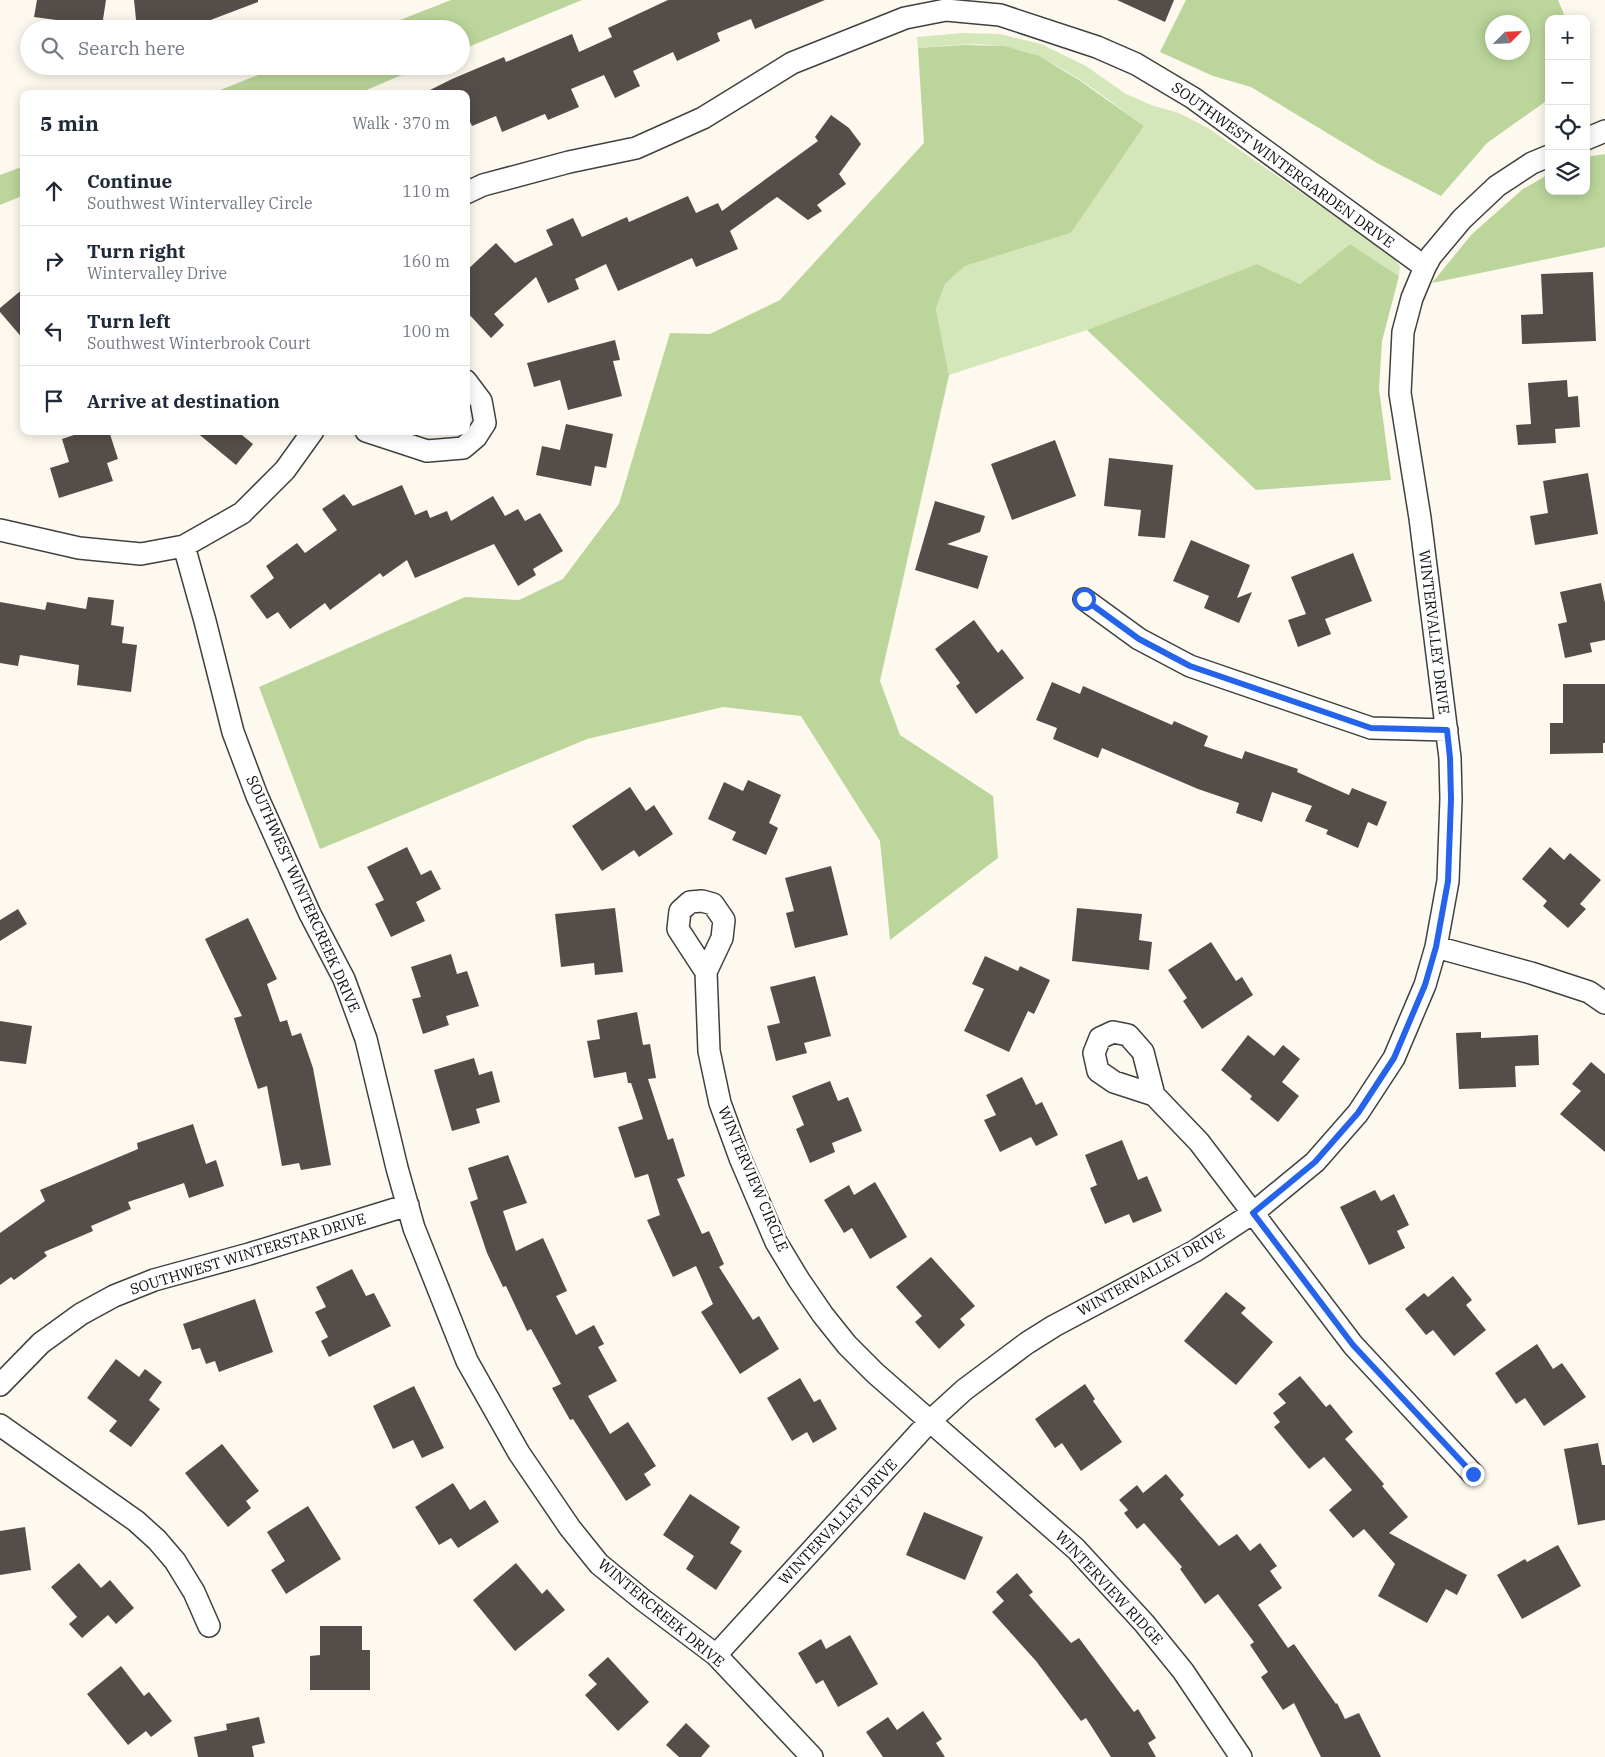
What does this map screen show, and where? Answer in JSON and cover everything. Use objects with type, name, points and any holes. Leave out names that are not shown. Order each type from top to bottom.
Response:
[{"type":"street","name":"SOUTHWEST WINTERGARDEN DRIVE","points":[[470,191],[483,185],[569,162],[636,148],[703,118],[792,63],[905,18],[946,10],[1000,15],[1097,47],[1136,64],[1192,98],[1425,267]]},
{"type":"street","points":[[1590,137],[1605,131]]},
{"type":"street","name":"WINTERVALLEY DRIVE","points":[[716,1655],[930,1422],[964,1390],[1027,1343],[1070,1317],[1195,1251],[1253,1213],[1315,1162],[1358,1113],[1394,1058],[1425,985],[1436,947],[1448,881],[1451,799],[1447,730],[1420,518],[1400,393],[1403,332],[1412,298],[1431,256],[1462,219],[1498,186],[1532,163],[1545,158]]},
{"type":"street","points":[[378,435],[427,451],[463,448],[476,437],[485,423],[481,401],[470,386]]},
{"type":"street","points":[[0,530],[79,548],[141,554],[184,546],[242,513],[285,470],[310,435]]},
{"type":"street","name":"SOUTHWEST WINTERCREEK DRIVE","points":[[184,546],[233,732],[257,796],[310,914],[344,979],[366,1040],[397,1168],[414,1228],[467,1362],[493,1407]]},
{"type":"street","points":[[1084,599],[1139,639],[1190,666],[1371,728],[1447,730]]},
{"type":"street","points":[[1436,947],[1581,989],[1605,1002]]},
{"type":"street","name":"WINTERVIEW CIRCLE","points":[[706,972],[709,1051],[720,1103],[740,1158],[776,1242],[808,1294],[847,1345],[930,1422]]},
{"type":"street","points":[[1154,1095],[1199,1142],[1353,1345],[1473,1474]]},
{"type":"street","name":"SOUTHWEST WINTERSTAR DRIVE","points":[[0,1386],[40,1343],[81,1314],[114,1296],[154,1280],[249,1254],[408,1205]]},
{"type":"street","name":"WINTERCREEK DRIVE","points":[[493,1407],[519,1453],[570,1528],[599,1564],[716,1655],[812,1757]]},
{"type":"street","name":"WINTERVIEW RIDGE","points":[[930,1422],[1076,1549],[1112,1587],[1144,1622],[1183,1671],[1240,1757]]},
{"type":"street","points":[[0,1425],[136,1521],[157,1540],[176,1561],[194,1592],[209,1626]]},
{"type":"green space","points":[[451,0],[582,0],[470,46],[470,20],[400,20]]},
{"type":"green space","points":[[1186,0],[1558,0],[1564,15],[1545,15],[1545,102],[1487,143],[1441,196],[1377,163],[1251,87],[1213,76],[1160,52]]},
{"type":"green space","points":[[962,33],[1000,34],[1041,44],[1086,66],[1126,94],[1151,105],[1179,113],[1208,128],[1391,255],[1400,266],[1399,276],[1350,244],[1300,284],[1257,264],[1087,330],[949,375],[936,309],[945,284],[965,266],[1071,233],[1144,126],[1079,79],[1044,59],[1025,52],[984,44],[918,48],[917,37]]},
{"type":"green space","points":[[964,45],[1005,46],[1039,56],[1079,80],[1144,126],[1071,233],[965,266],[945,284],[936,309],[949,375],[880,681],[900,735],[993,796],[998,858],[890,940],[880,841],[801,716],[723,707],[587,739],[320,849],[259,687],[465,597],[519,600],[563,579],[619,504],[670,333],[710,334],[780,300],[924,143],[918,48]]},
{"type":"green space","points":[[258,75],[402,75],[366,90],[220,90]]},
{"type":"green space","points":[[1605,154],[1605,247],[1432,283],[1472,234],[1523,189],[1545,176],[1545,195],[1590,195],[1590,156]]},
{"type":"green space","points":[[20,168],[20,197],[0,205],[0,175]]},
{"type":"green space","points":[[1350,244],[1399,276],[1382,341],[1379,389],[1391,480],[1256,490],[1087,330],[1257,264],[1300,284]]},
{"type":"building","points":[[37,0],[106,0],[103,20],[57,20],[34,17]]},
{"type":"building","points":[[134,0],[258,0],[258,2],[211,20],[136,20]]},
{"type":"building","points":[[668,0],[825,0],[755,29],[751,19],[717,33],[720,41],[677,61],[673,52],[633,71],[640,86],[615,98],[604,75],[571,89],[579,107],[548,120],[545,114],[502,132],[496,116],[472,126],[470,122],[470,90],[430,90],[461,75],[470,75],[470,71],[504,57],[506,62],[572,34],[579,52],[612,37],[608,28]]},
{"type":"building","points":[[1117,0],[1174,0],[1165,22]]},
{"type":"building","points":[[831,115],[849,128],[861,144],[839,174],[846,184],[817,205],[822,211],[808,220],[777,197],[730,231],[738,249],[696,267],[692,258],[618,291],[606,264],[575,279],[579,289],[548,303],[536,277],[494,314],[504,325],[491,338],[470,315],[470,267],[496,243],[515,263],[553,245],[546,230],[573,218],[582,237],[627,217],[629,222],[688,196],[696,213],[718,203],[722,211],[818,141],[815,137]]},
{"type":"building","points":[[1593,272],[1596,341],[1522,344],[1521,315],[1543,314],[1541,274]]},
{"type":"building","points":[[20,291],[20,335],[0,312],[0,308]]},
{"type":"building","points":[[615,340],[620,360],[613,361],[622,396],[568,410],[560,380],[534,387],[527,363]]},
{"type":"building","points":[[1567,380],[1568,397],[1578,396],[1580,427],[1555,429],[1556,443],[1518,445],[1516,425],[1531,424],[1528,383]]},
{"type":"building","points":[[566,424],[613,434],[606,468],[595,466],[591,486],[536,475],[542,446],[560,450]]},
{"type":"building","points":[[74,435],[110,435],[118,459],[107,463],[113,481],[59,498],[50,468],[69,462],[62,439]]},
{"type":"building","points":[[200,435],[242,435],[253,444],[236,465]]},
{"type":"building","points":[[1055,440],[1076,496],[1012,520],[991,464]]},
{"type":"building","points":[[1109,458],[1173,465],[1165,538],[1138,536],[1141,510],[1104,506]]},
{"type":"building","points":[[1588,473],[1598,534],[1535,545],[1530,516],[1548,513],[1543,481]]},
{"type":"building","points":[[402,485],[415,515],[427,510],[430,518],[447,511],[451,521],[493,496],[505,516],[518,509],[525,521],[540,513],[563,551],[533,569],[536,575],[518,586],[494,544],[415,578],[407,560],[383,577],[380,573],[330,610],[325,603],[290,629],[278,612],[267,619],[250,596],[274,578],[266,566],[297,543],[305,553],[337,530],[322,509],[344,494],[353,506]]},
{"type":"building","points":[[935,501],[985,516],[980,532],[947,544],[988,556],[978,589],[915,570]]},
{"type":"building","points":[[1191,540],[1250,565],[1237,598],[1252,592],[1239,623],[1204,608],[1209,596],[1173,581]]},
{"type":"building","points":[[1353,553],[1372,601],[1325,619],[1331,634],[1298,647],[1288,620],[1306,614],[1291,577]]},
{"type":"building","points":[[1601,583],[1605,603],[1605,640],[1590,643],[1592,652],[1565,658],[1558,624],[1567,622],[1560,592]]},
{"type":"building","points":[[88,597],[114,600],[111,625],[124,627],[122,643],[137,645],[131,692],[77,685],[79,665],[20,655],[18,666],[0,663],[0,602],[45,610],[47,602],[86,609]]},
{"type":"building","points":[[974,620],[998,653],[1002,649],[1024,678],[976,714],[956,686],[960,683],[935,649]]},
{"type":"building","points":[[1052,682],[1080,694],[1083,686],[1172,725],[1174,721],[1208,736],[1204,746],[1242,759],[1245,751],[1298,769],[1297,772],[1349,795],[1352,788],[1387,802],[1377,826],[1368,822],[1358,848],[1326,834],[1328,830],[1305,821],[1312,806],[1272,792],[1262,822],[1236,813],[1239,803],[1198,789],[1102,748],[1098,758],[1053,739],[1057,728],[1036,720]]},
{"type":"building","points":[[1563,684],[1605,684],[1605,743],[1603,743],[1603,753],[1550,754],[1550,723],[1563,723]]},
{"type":"building","points":[[748,780],[781,795],[769,823],[778,828],[766,855],[732,840],[736,832],[708,819],[724,782],[743,791]]},
{"type":"building","points":[[630,787],[646,811],[654,805],[673,834],[639,857],[634,850],[602,871],[572,826]]},
{"type":"building","points":[[407,847],[421,875],[431,870],[441,889],[416,902],[425,921],[391,937],[375,904],[384,900],[367,867]]},
{"type":"building","points":[[1550,847],[1564,860],[1570,853],[1601,880],[1580,904],[1586,909],[1568,928],[1543,906],[1547,901],[1522,879]]},
{"type":"building","points":[[831,866],[848,935],[795,948],[786,913],[794,911],[785,878]]},
{"type":"building","points":[[615,908],[623,972],[595,975],[594,963],[561,967],[555,914]]},
{"type":"building","points":[[1077,908],[1142,914],[1139,940],[1152,942],[1149,970],[1072,961]]},
{"type":"building","points":[[18,909],[27,924],[0,941],[0,920]]},
{"type":"building","points":[[248,918],[277,979],[267,984],[280,1022],[287,1020],[292,1036],[301,1033],[313,1068],[331,1165],[301,1170],[299,1163],[282,1166],[267,1086],[258,1089],[234,1018],[242,1016],[205,939]]},
{"type":"building","points":[[1211,942],[1236,981],[1242,977],[1253,995],[1202,1029],[1183,1001],[1187,998],[1168,970]]},
{"type":"building","points":[[451,954],[457,974],[467,971],[479,1006],[446,1016],[449,1025],[423,1034],[412,999],[421,997],[411,967]]},
{"type":"building","points":[[985,956],[1018,971],[1020,966],[1050,980],[1034,1014],[1028,1011],[1009,1052],[964,1031],[984,989],[972,984]]},
{"type":"building","points":[[815,976],[831,1036],[804,1043],[807,1053],[776,1061],[767,1026],[780,1023],[770,987]]},
{"type":"building","points":[[637,1012],[643,1045],[650,1044],[656,1078],[648,1079],[668,1140],[673,1138],[685,1176],[677,1179],[702,1234],[709,1231],[724,1264],[719,1267],[753,1320],[759,1316],[779,1349],[740,1374],[701,1312],[713,1304],[696,1266],[673,1277],[647,1220],[660,1215],[648,1174],[635,1178],[618,1127],[643,1119],[631,1083],[628,1083],[626,1072],[594,1078],[587,1041],[600,1039],[597,1020]]},
{"type":"building","points":[[0,1021],[32,1026],[26,1064],[0,1061]]},
{"type":"building","points":[[1481,1032],[1481,1038],[1538,1035],[1539,1065],[1515,1066],[1516,1087],[1459,1089],[1456,1033]]},
{"type":"building","points":[[1248,1035],[1274,1056],[1283,1045],[1300,1059],[1282,1082],[1299,1096],[1278,1122],[1250,1099],[1252,1096],[1221,1070]]},
{"type":"building","points":[[474,1058],[479,1075],[492,1071],[500,1102],[476,1109],[480,1123],[452,1131],[434,1070]]},
{"type":"building","points":[[1591,1062],[1605,1074],[1605,1152],[1560,1114],[1581,1091],[1572,1084]]},
{"type":"building","points":[[1022,1077],[1036,1105],[1042,1102],[1058,1135],[1036,1146],[1031,1137],[1000,1152],[984,1120],[996,1115],[986,1095]]},
{"type":"building","points":[[830,1081],[838,1101],[848,1097],[862,1131],[832,1143],[835,1152],[810,1163],[796,1129],[804,1125],[792,1096]]},
{"type":"building","points":[[193,1124],[206,1164],[216,1160],[224,1186],[189,1198],[184,1183],[128,1202],[131,1209],[91,1226],[93,1231],[44,1252],[47,1256],[14,1280],[11,1277],[0,1285],[0,1233],[45,1201],[40,1190],[138,1149],[137,1143]]},
{"type":"building","points":[[1122,1140],[1138,1180],[1147,1176],[1162,1211],[1133,1223],[1129,1214],[1105,1224],[1090,1188],[1097,1185],[1085,1155]]},
{"type":"building","points":[[508,1155],[527,1203],[503,1211],[516,1251],[543,1238],[567,1291],[556,1296],[576,1335],[594,1325],[604,1344],[598,1347],[617,1381],[588,1396],[610,1434],[628,1422],[656,1466],[644,1474],[651,1485],[626,1501],[573,1419],[570,1420],[552,1388],[561,1384],[531,1329],[527,1331],[506,1286],[503,1287],[487,1253],[470,1202],[478,1199],[468,1168]]},
{"type":"building","points":[[875,1182],[907,1237],[870,1259],[852,1228],[844,1233],[824,1200],[849,1185],[854,1195]]},
{"type":"building","points":[[1375,1190],[1381,1201],[1394,1194],[1409,1225],[1397,1231],[1405,1248],[1369,1265],[1340,1207]]},
{"type":"building","points":[[931,1257],[975,1306],[960,1319],[965,1325],[939,1349],[915,1322],[922,1316],[896,1287]]},
{"type":"building","points":[[352,1269],[366,1296],[374,1293],[391,1326],[329,1357],[321,1341],[328,1337],[315,1312],[326,1307],[316,1287]]},
{"type":"building","points":[[1453,1276],[1472,1300],[1466,1305],[1486,1330],[1454,1356],[1433,1330],[1426,1335],[1405,1309],[1424,1293],[1428,1297]]},
{"type":"building","points":[[1226,1292],[1246,1308],[1241,1313],[1273,1342],[1236,1385],[1184,1341]]},
{"type":"building","points":[[255,1299],[273,1352],[219,1372],[215,1361],[206,1364],[200,1348],[192,1350],[183,1324]]},
{"type":"building","points":[[1537,1344],[1553,1369],[1562,1363],[1586,1397],[1544,1426],[1525,1398],[1516,1404],[1495,1373]]},
{"type":"building","points":[[116,1359],[139,1377],[145,1369],[162,1382],[149,1400],[160,1409],[131,1447],[109,1431],[117,1421],[87,1398]]},
{"type":"building","points":[[1300,1376],[1326,1407],[1330,1404],[1353,1432],[1345,1439],[1384,1484],[1382,1486],[1408,1517],[1389,1533],[1467,1575],[1457,1595],[1446,1589],[1427,1623],[1378,1596],[1395,1564],[1364,1529],[1353,1538],[1329,1510],[1352,1490],[1324,1457],[1309,1469],[1274,1427],[1280,1422],[1273,1413],[1286,1403],[1278,1394]]},
{"type":"building","points":[[800,1378],[814,1402],[820,1399],[837,1429],[813,1443],[807,1432],[792,1441],[767,1398]]},
{"type":"building","points":[[1085,1384],[1095,1399],[1093,1401],[1122,1442],[1081,1471],[1062,1443],[1055,1448],[1035,1419]]},
{"type":"building","points":[[414,1386],[444,1448],[422,1458],[413,1440],[393,1449],[373,1406]]},
{"type":"building","points":[[1598,1443],[1602,1465],[1605,1465],[1605,1520],[1578,1525],[1564,1449]]},
{"type":"building","points":[[222,1444],[259,1491],[246,1501],[251,1508],[228,1527],[185,1473]]},
{"type":"building","points":[[1166,1474],[1184,1495],[1180,1499],[1219,1546],[1237,1534],[1250,1551],[1260,1543],[1277,1566],[1270,1571],[1282,1588],[1258,1605],[1288,1648],[1294,1644],[1337,1703],[1345,1719],[1359,1713],[1381,1757],[1321,1757],[1294,1703],[1283,1710],[1261,1677],[1268,1672],[1250,1645],[1254,1642],[1218,1594],[1205,1604],[1180,1569],[1182,1567],[1144,1523],[1137,1529],[1124,1513],[1128,1510],[1119,1500],[1137,1485],[1143,1493]]},
{"type":"building","points":[[453,1483],[470,1510],[485,1500],[499,1522],[458,1548],[451,1538],[439,1545],[415,1507]]},
{"type":"building","points":[[690,1494],[740,1527],[730,1543],[742,1551],[716,1590],[686,1569],[694,1556],[663,1535]]},
{"type":"building","points":[[308,1506],[341,1559],[286,1594],[271,1570],[285,1561],[267,1532]]},
{"type":"building","points":[[924,1512],[983,1537],[965,1580],[906,1555]]},
{"type":"building","points":[[25,1527],[31,1570],[0,1575],[0,1531]]},
{"type":"building","points":[[1558,1545],[1581,1586],[1522,1619],[1497,1575],[1525,1559],[1527,1562]]},
{"type":"building","points":[[79,1563],[101,1588],[110,1580],[134,1608],[116,1624],[108,1615],[82,1638],[69,1624],[77,1617],[51,1587]]},
{"type":"building","points":[[516,1563],[542,1594],[547,1589],[565,1610],[515,1651],[473,1600]]},
{"type":"building","points":[[1017,1573],[1033,1592],[1029,1595],[1071,1643],[1079,1638],[1134,1712],[1138,1709],[1156,1738],[1148,1743],[1156,1757],[1111,1757],[1086,1718],[1081,1721],[1036,1661],[992,1612],[1004,1601],[996,1592]]},
{"type":"building","points":[[320,1626],[362,1626],[362,1650],[370,1650],[370,1690],[310,1690],[310,1656],[320,1655]]},
{"type":"building","points":[[850,1635],[878,1684],[838,1707],[823,1680],[816,1684],[798,1653],[821,1639],[826,1649]]},
{"type":"building","points":[[608,1657],[649,1702],[618,1731],[585,1695],[597,1684],[588,1675]]},
{"type":"building","points":[[121,1666],[144,1696],[149,1692],[172,1721],[151,1737],[146,1731],[128,1745],[87,1694]]},
{"type":"building","points":[[923,1711],[942,1739],[936,1743],[945,1757],[883,1757],[866,1732],[888,1717],[897,1730]]},
{"type":"building","points":[[259,1717],[265,1743],[252,1746],[254,1757],[198,1757],[194,1737],[227,1730],[226,1724]]},
{"type":"building","points":[[686,1723],[710,1746],[701,1757],[679,1757],[666,1745]]},
{"type":"route","points":[[1084,599],[1139,639],[1190,666],[1371,728],[1447,730],[1451,799],[1448,881],[1436,947],[1425,985],[1394,1058],[1358,1113],[1315,1162],[1253,1213],[1353,1345],[1473,1474]]}]
